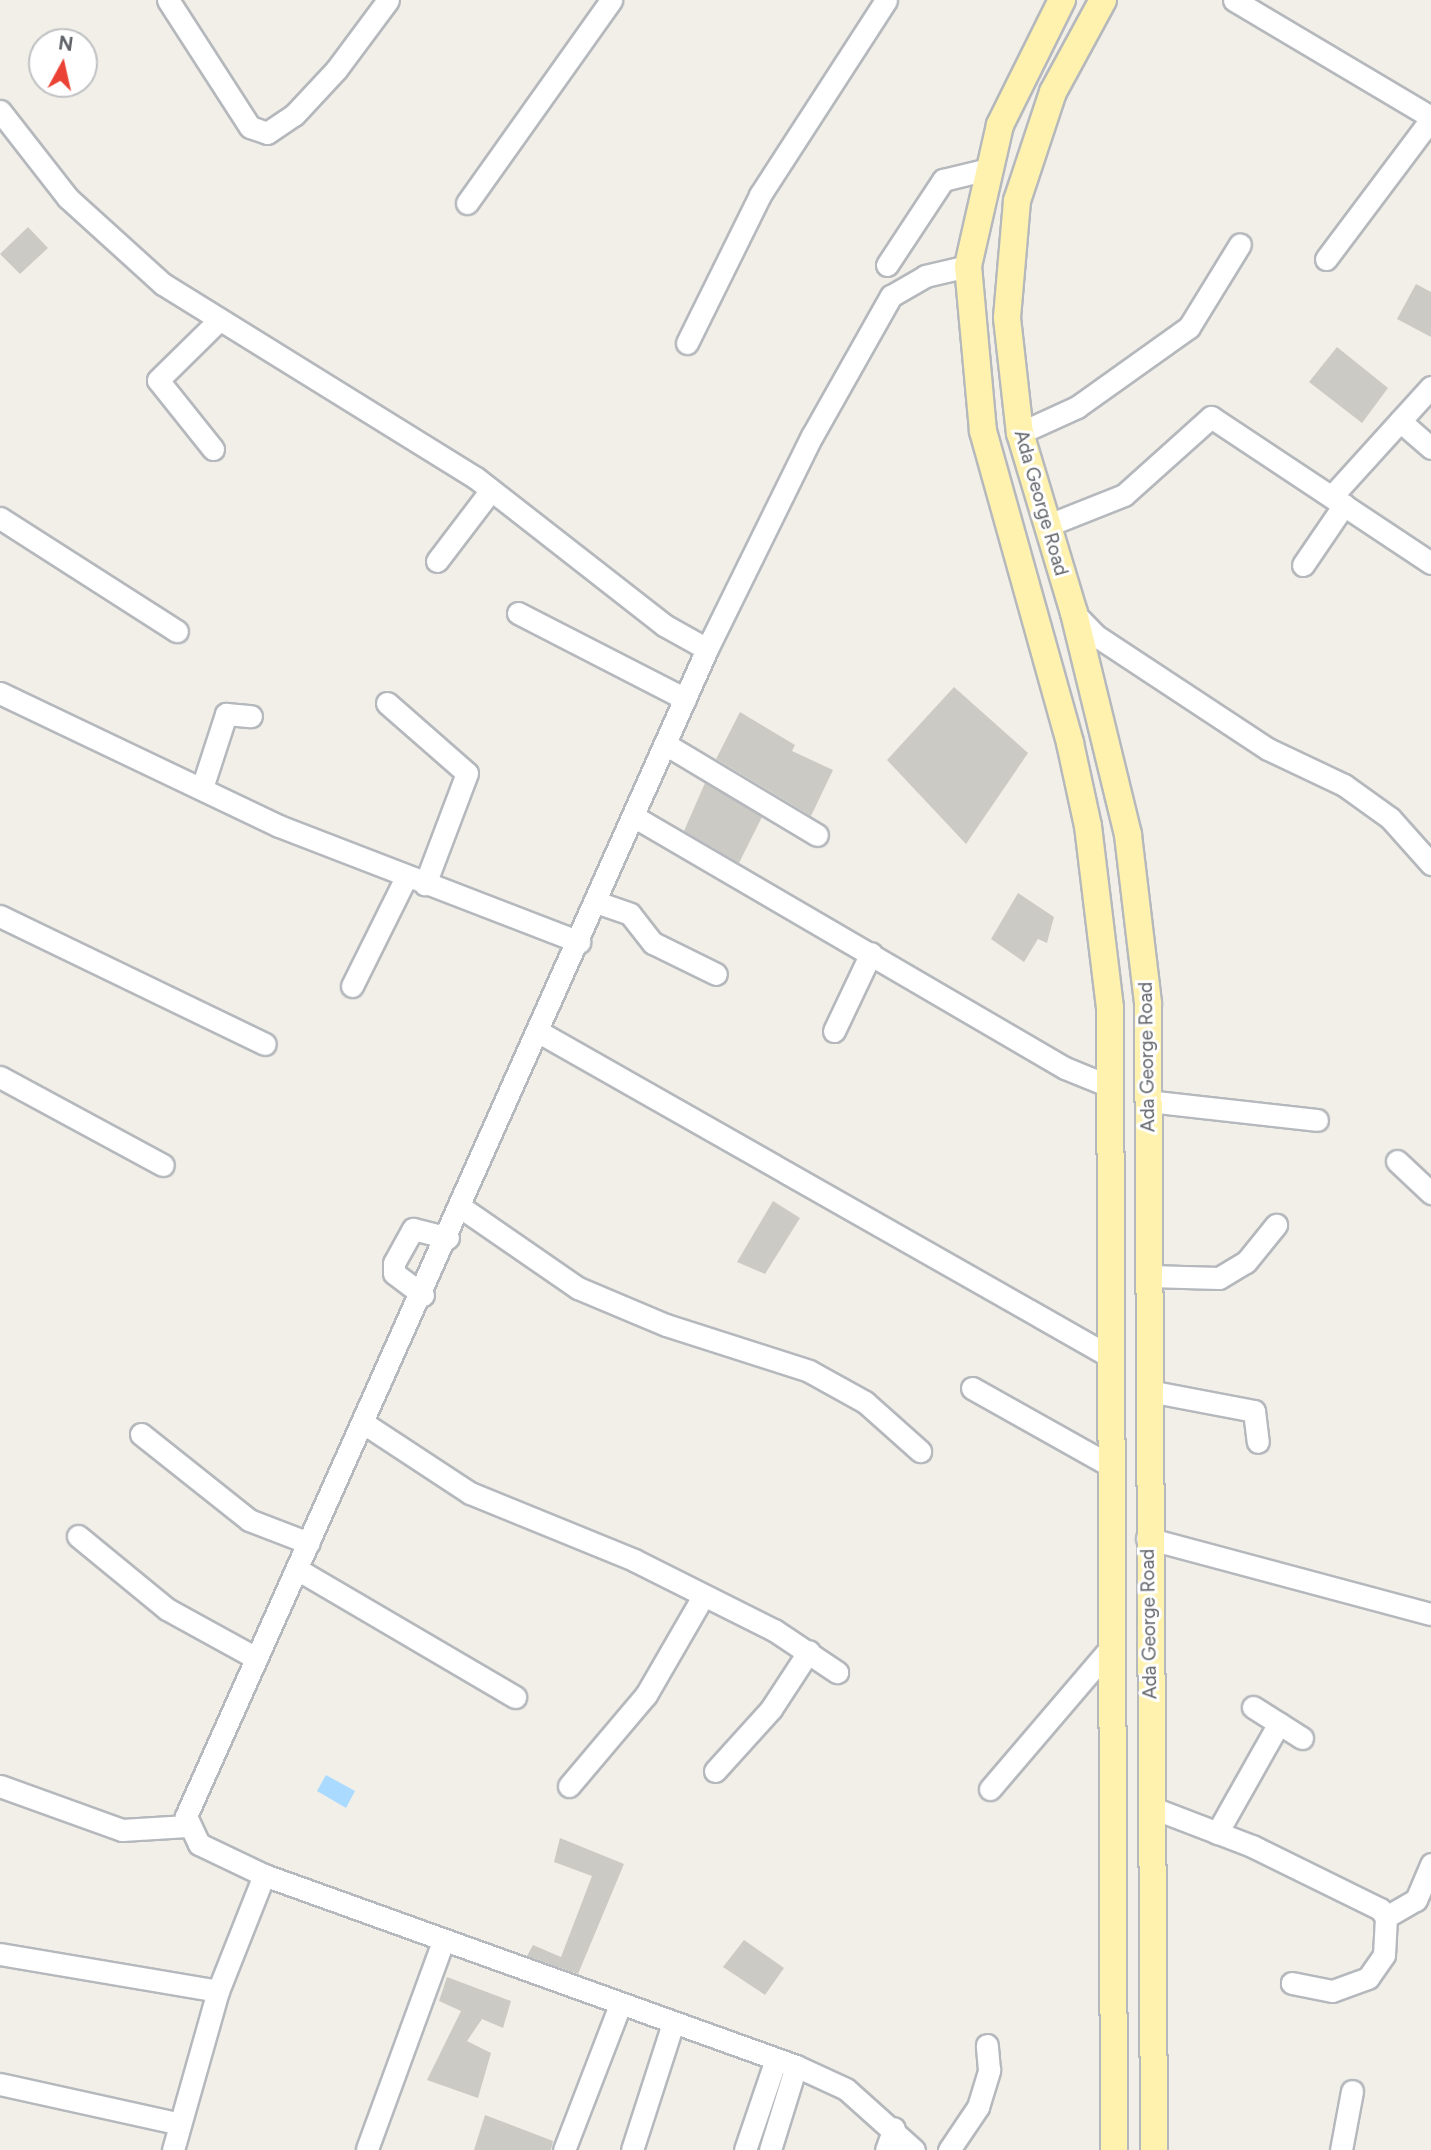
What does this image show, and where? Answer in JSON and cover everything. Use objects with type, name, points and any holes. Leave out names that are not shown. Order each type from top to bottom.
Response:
[{"type":"main road","name":"Ada George Road","points":[[1062,0],[1014,90],[988,169],[968,266],[983,431],[1088,826],[1110,1008],[1114,2150]]},
{"type":"main road","name":"Ada George Road","points":[[1103,0],[1054,92],[1015,213],[1007,318],[1020,433],[1074,613],[1138,895],[1148,1101],[1147,1538],[1153,1808],[1154,2150]]},
{"type":"street","points":[[168,0],[250,127],[267,133],[294,116],[336,71],[388,0]]},
{"type":"street","points":[[467,202],[611,0]]},
{"type":"street","points":[[687,343],[760,195],[886,0]]},
{"type":"street","points":[[1234,0],[1431,118],[1326,259]]},
{"type":"street","points":[[0,111],[108,237],[218,321],[491,490],[654,618],[707,649]]},
{"type":"street","points":[[887,265],[943,180],[988,169]]},
{"type":"street","points":[[1020,433],[1077,407],[1189,327],[1240,244]]},
{"type":"street","points":[[914,2150],[894,2128],[846,2090],[786,2062],[673,2024],[264,1875],[199,1844],[187,1826],[188,1806],[449,1238],[707,649],[879,313],[907,284],[968,266]]},
{"type":"street","points":[[213,449],[158,380],[218,321]]},
{"type":"street","points":[[1303,565],[1338,501],[1400,421],[1431,387]]},
{"type":"street","points":[[1046,526],[1124,495],[1211,417],[1431,563]]},
{"type":"street","points":[[1400,421],[1431,448]]},
{"type":"street","points":[[437,561],[491,490]]},
{"type":"street","points":[[0,518],[177,631]]},
{"type":"street","points":[[518,613],[685,699]]},
{"type":"street","points":[[1074,613],[1095,635],[1257,743],[1344,785],[1390,818],[1431,864]]},
{"type":"street","points":[[0,693],[202,788],[416,881],[579,942]]},
{"type":"street","points":[[352,986],[416,881],[467,773],[387,703]]},
{"type":"street","points":[[202,788],[226,714],[251,716]]},
{"type":"street","points":[[664,744],[817,835]]},
{"type":"street","points":[[633,816],[1065,1068],[1109,1086]]},
{"type":"street","points":[[596,902],[630,914],[653,943],[716,974]]},
{"type":"street","points":[[0,916],[265,1044]]},
{"type":"street","points":[[834,1031],[871,953]]},
{"type":"street","points":[[539,1032],[1111,1357]]},
{"type":"street","points":[[0,1077],[163,1165]]},
{"type":"street","points":[[1148,1101],[1317,1119]]},
{"type":"street","points":[[1396,1161],[1431,1193]]},
{"type":"street","points":[[461,1208],[578,1287],[666,1325],[809,1371],[864,1402],[920,1451]]},
{"type":"street","points":[[1149,1276],[1219,1278],[1246,1262],[1276,1225]]},
{"type":"street","points":[[423,1295],[394,1273],[394,1263],[413,1229],[449,1238]]},
{"type":"street","points":[[972,1388],[1113,1466]]},
{"type":"street","points":[[1149,1391],[1254,1411],[1258,1442]]},
{"type":"street","points":[[365,1424],[470,1493],[634,1560],[702,1598],[808,1651],[837,1672]]},
{"type":"street","points":[[141,1434],[249,1520],[309,1543]]},
{"type":"street","points":[[78,1536],[167,1609],[256,1658]]},
{"type":"street","points":[[1147,1538],[1431,1614]]},
{"type":"street","points":[[297,1569],[515,1697]]},
{"type":"street","points":[[569,1786],[646,1695],[702,1598]]},
{"type":"street","points":[[990,1789],[1113,1645]]},
{"type":"street","points":[[715,1771],[771,1709],[808,1651]]},
{"type":"street","points":[[1253,1707],[1302,1738]]},
{"type":"street","points":[[1217,1833],[1279,1723]]},
{"type":"street","points":[[0,1786],[122,1830],[187,1826]]},
{"type":"street","points":[[1153,1808],[1217,1833],[1371,1902],[1386,1917],[1384,1955],[1368,1978],[1332,1991],[1292,1983]]},
{"type":"street","points":[[1386,1917],[1416,1900],[1431,1864]]},
{"type":"street","points":[[173,2150],[218,1991],[264,1875]]},
{"type":"street","points":[[367,2149],[443,1941]]},
{"type":"street","points":[[0,1954],[218,1991]]},
{"type":"street","points":[[564,2150],[620,2005]]},
{"type":"street","points":[[632,2150],[673,2024]]},
{"type":"street","points":[[949,2150],[978,2107],[989,2070],[987,2045]]},
{"type":"street","points":[[745,2150],[786,2062]]},
{"type":"street","points":[[770,2150],[786,2062]]},
{"type":"street","points":[[0,2084],[180,2124]]},
{"type":"street","points":[[1341,2150],[1352,2091]]},
{"type":"street","points":[[886,2150],[894,2128]]},
{"type":"water","points":[[326,1775],[355,1791],[346,1808],[317,1791]]},
{"type":"building","points":[[28,227],[48,248],[20,274],[0,254]]},
{"type":"building","points":[[1416,284],[1431,292],[1431,337],[1397,319]]},
{"type":"building","points":[[1337,347],[1388,388],[1362,423],[1309,382]]},
{"type":"building","points":[[954,687],[1028,753],[966,844],[887,760]]},
{"type":"building","points":[[740,712],[795,745],[792,751],[833,770],[811,816],[716,759]]},
{"type":"building","points":[[705,783],[762,817],[739,863],[684,831]]},
{"type":"building","points":[[1018,893],[1054,917],[1047,943],[1038,939],[1024,962],[991,939]]},
{"type":"building","points":[[773,1201],[800,1218],[765,1274],[737,1262]]},
{"type":"building","points":[[560,1838],[624,1864],[578,1974],[527,1956],[533,1945],[561,1957],[592,1876],[554,1862]]},
{"type":"building","points":[[744,1940],[784,1968],[765,1995],[723,1967]]},
{"type":"building","points":[[447,1977],[511,2001],[503,2028],[482,2019],[467,2041],[491,2053],[478,2098],[427,2080],[461,2011],[439,2001]]},
{"type":"building","points":[[485,2115],[553,2141],[551,2150],[474,2150]]}]
